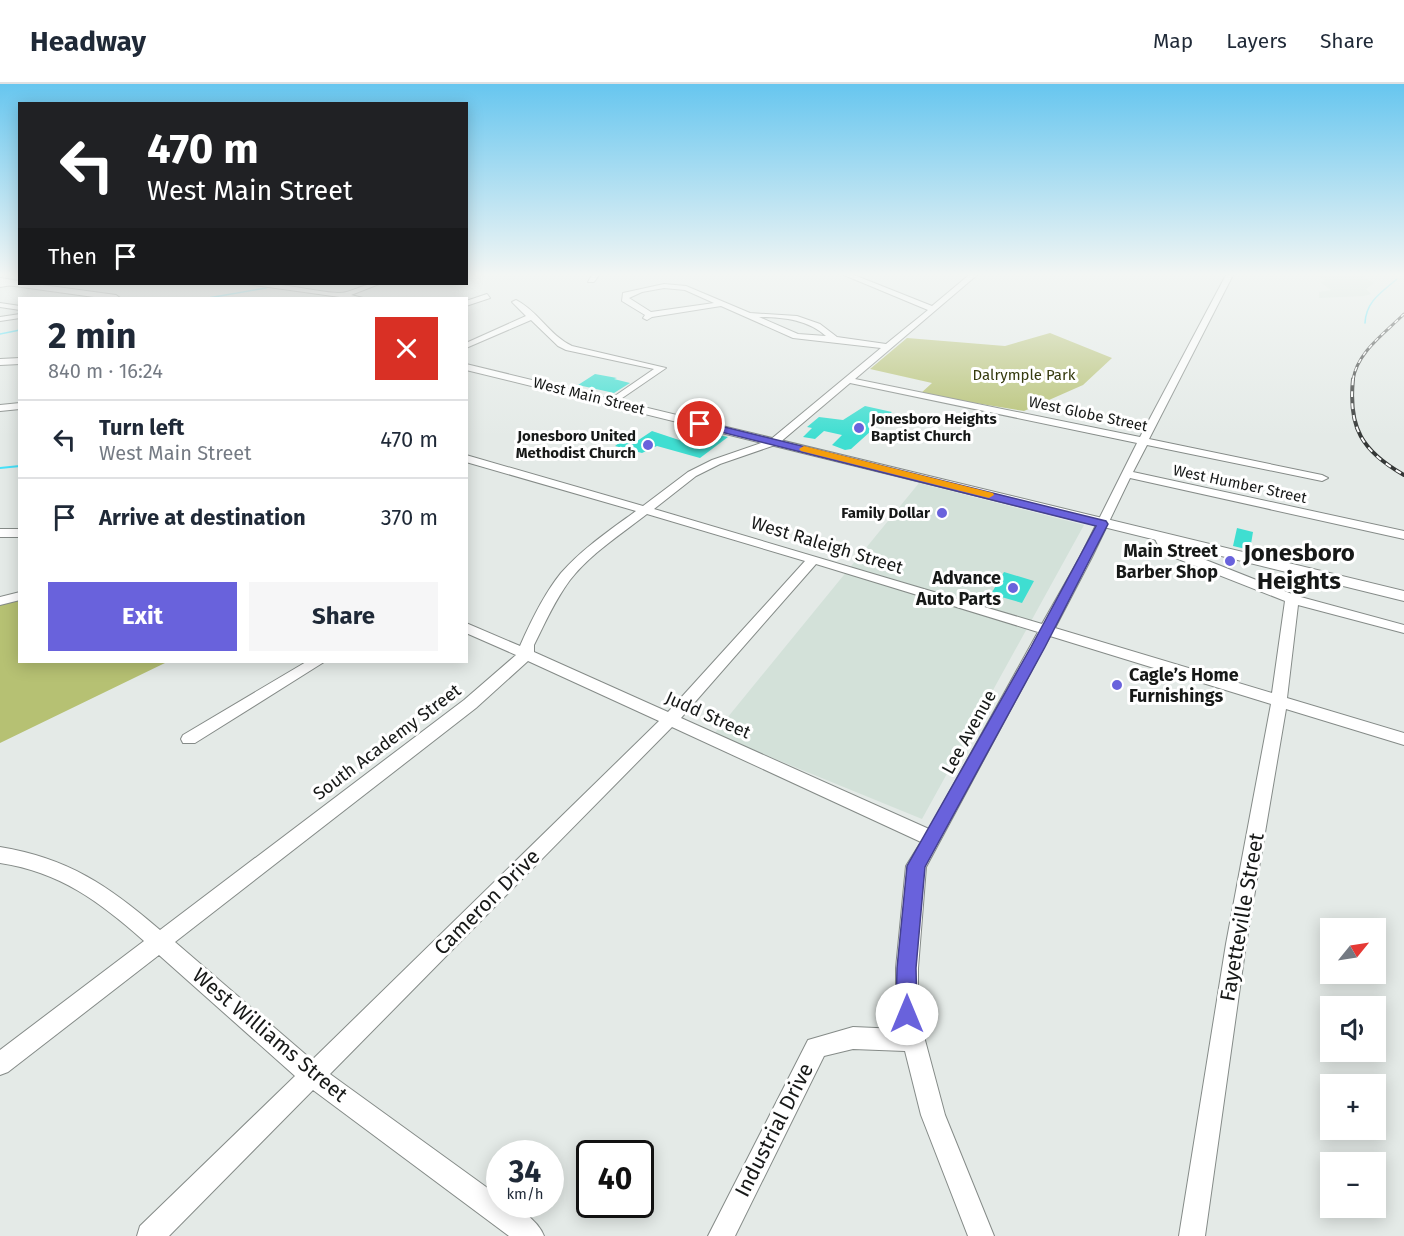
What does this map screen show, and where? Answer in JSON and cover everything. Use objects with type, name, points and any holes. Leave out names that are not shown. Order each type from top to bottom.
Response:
[{"type":"main road","name":"West Main Street","points":[[468,367],[1404,596]]},
{"type":"street","points":[[468,345],[505,329]]},
{"type":"street","points":[[545,329],[568,348],[662,368],[612,402]]},
{"type":"street","points":[[780,329],[796,336],[888,347]]},
{"type":"street","points":[[821,329],[835,340]]},
{"type":"street","points":[[774,442],[910,329]]},
{"type":"street","name":"Lee Avenue","points":[[981,1236],[933,1115],[907,1014],[907,968],[916,866],[1047,631],[1202,329]]},
{"type":"street","points":[[0,362],[18,361]]},
{"type":"street","name":"West Globe Street","points":[[849,380],[1322,478]]},
{"type":"street","points":[[0,408],[18,406]]},
{"type":"street","name":"South Academy Street","points":[[0,1064],[470,704],[526,654],[527,645],[550,599],[566,576],[591,551],[693,474],[716,462],[774,442]]},
{"type":"street","name":"West Raleigh Street","points":[[468,459],[813,559],[1404,739]]},
{"type":"street","name":"West Humber Street","points":[[1126,474],[1404,535]]},
{"type":"street","points":[[0,533],[18,533]]},
{"type":"street","points":[[1160,537],[1164,546],[1173,552],[1292,599],[1404,629]]},
{"type":"street","name":"Cameron Drive","points":[[150,1236],[670,720],[813,559]]},
{"type":"street","points":[[0,601],[18,596]]},
{"type":"street","name":"Fayetteville Street","points":[[1192,1236],[1236,944],[1279,702],[1292,599]]},
{"type":"street","name":"Judd Street","points":[[468,628],[933,839]]},
{"type":"street","points":[[189,740],[314,663]]},
{"type":"street","name":"West Williams Street","points":[[0,855],[49,865],[78,879],[111,900],[160,940],[313,1076],[531,1236]]},
{"type":"street","name":"Industrial Drive","points":[[721,1236],[816,1048],[835,1040],[858,1036],[913,1041]]},
{"type":"shaded area","points":[[919,483],[1084,525],[922,819],[714,734]]},
{"type":"green space","name":"Dalrymple Park","points":[[1050,333],[1112,358],[1083,385],[1024,411],[920,394],[932,383],[870,369],[907,338],[1005,346]]},
{"type":"green space","points":[[18,598],[18,663],[165,663],[0,743],[0,603]]},
{"type":"building","points":[[595,374],[630,383],[614,393],[578,385]]},
{"type":"building","name":"Jonesboro Heights Baptist Church","points":[[865,406],[892,412],[851,449],[845,450],[832,445],[842,435],[824,431],[815,439],[803,437],[812,428],[807,427],[819,417],[843,420]]},
{"type":"building","name":"Jonesboro United Methodist Church","points":[[652,431],[688,443],[695,443],[709,433],[728,437],[700,458],[657,446],[642,453],[615,446],[626,438],[637,441]]},
{"type":"building","points":[[1237,528],[1253,532],[1250,550],[1233,546]]},
{"type":"building","name":"Advance Auto Parts","points":[[1004,572],[1034,581],[1022,603],[991,594]]},
{"type":"waterway","points":[[0,334],[18,330]]},
{"type":"waterway","points":[[0,468],[18,466]]},
{"type":"railway","points":[[1353,380],[1366,352],[1389,329]]},
{"type":"railway","points":[[1353,379],[1353,411],[1361,436],[1378,457],[1404,475]]},
{"type":"slow traffic","points":[[804,449],[989,495]]},
{"type":"place","name":"Jonesboro Heights Baptist Church","points":[[859,428]]},
{"type":"place","name":"Jonesboro United Methodist Church","points":[[648,445]]},
{"type":"place","name":"Family Dollar","points":[[942,513]]},
{"type":"place","name":"Main Street Barber Shop","points":[[1230,561]]},
{"type":"place","name":"Advance Auto Parts","points":[[1013,588]]},
{"type":"place","name":"Cagle’s Home Furnishings","points":[[1117,685]]},
{"type":"district","name":"Jonesboro Heights","points":[[1299,567]]},
{"type":"route","points":[[700,424],[1102,524],[1038,647],[916,866],[907,968],[907,1014]]}]
